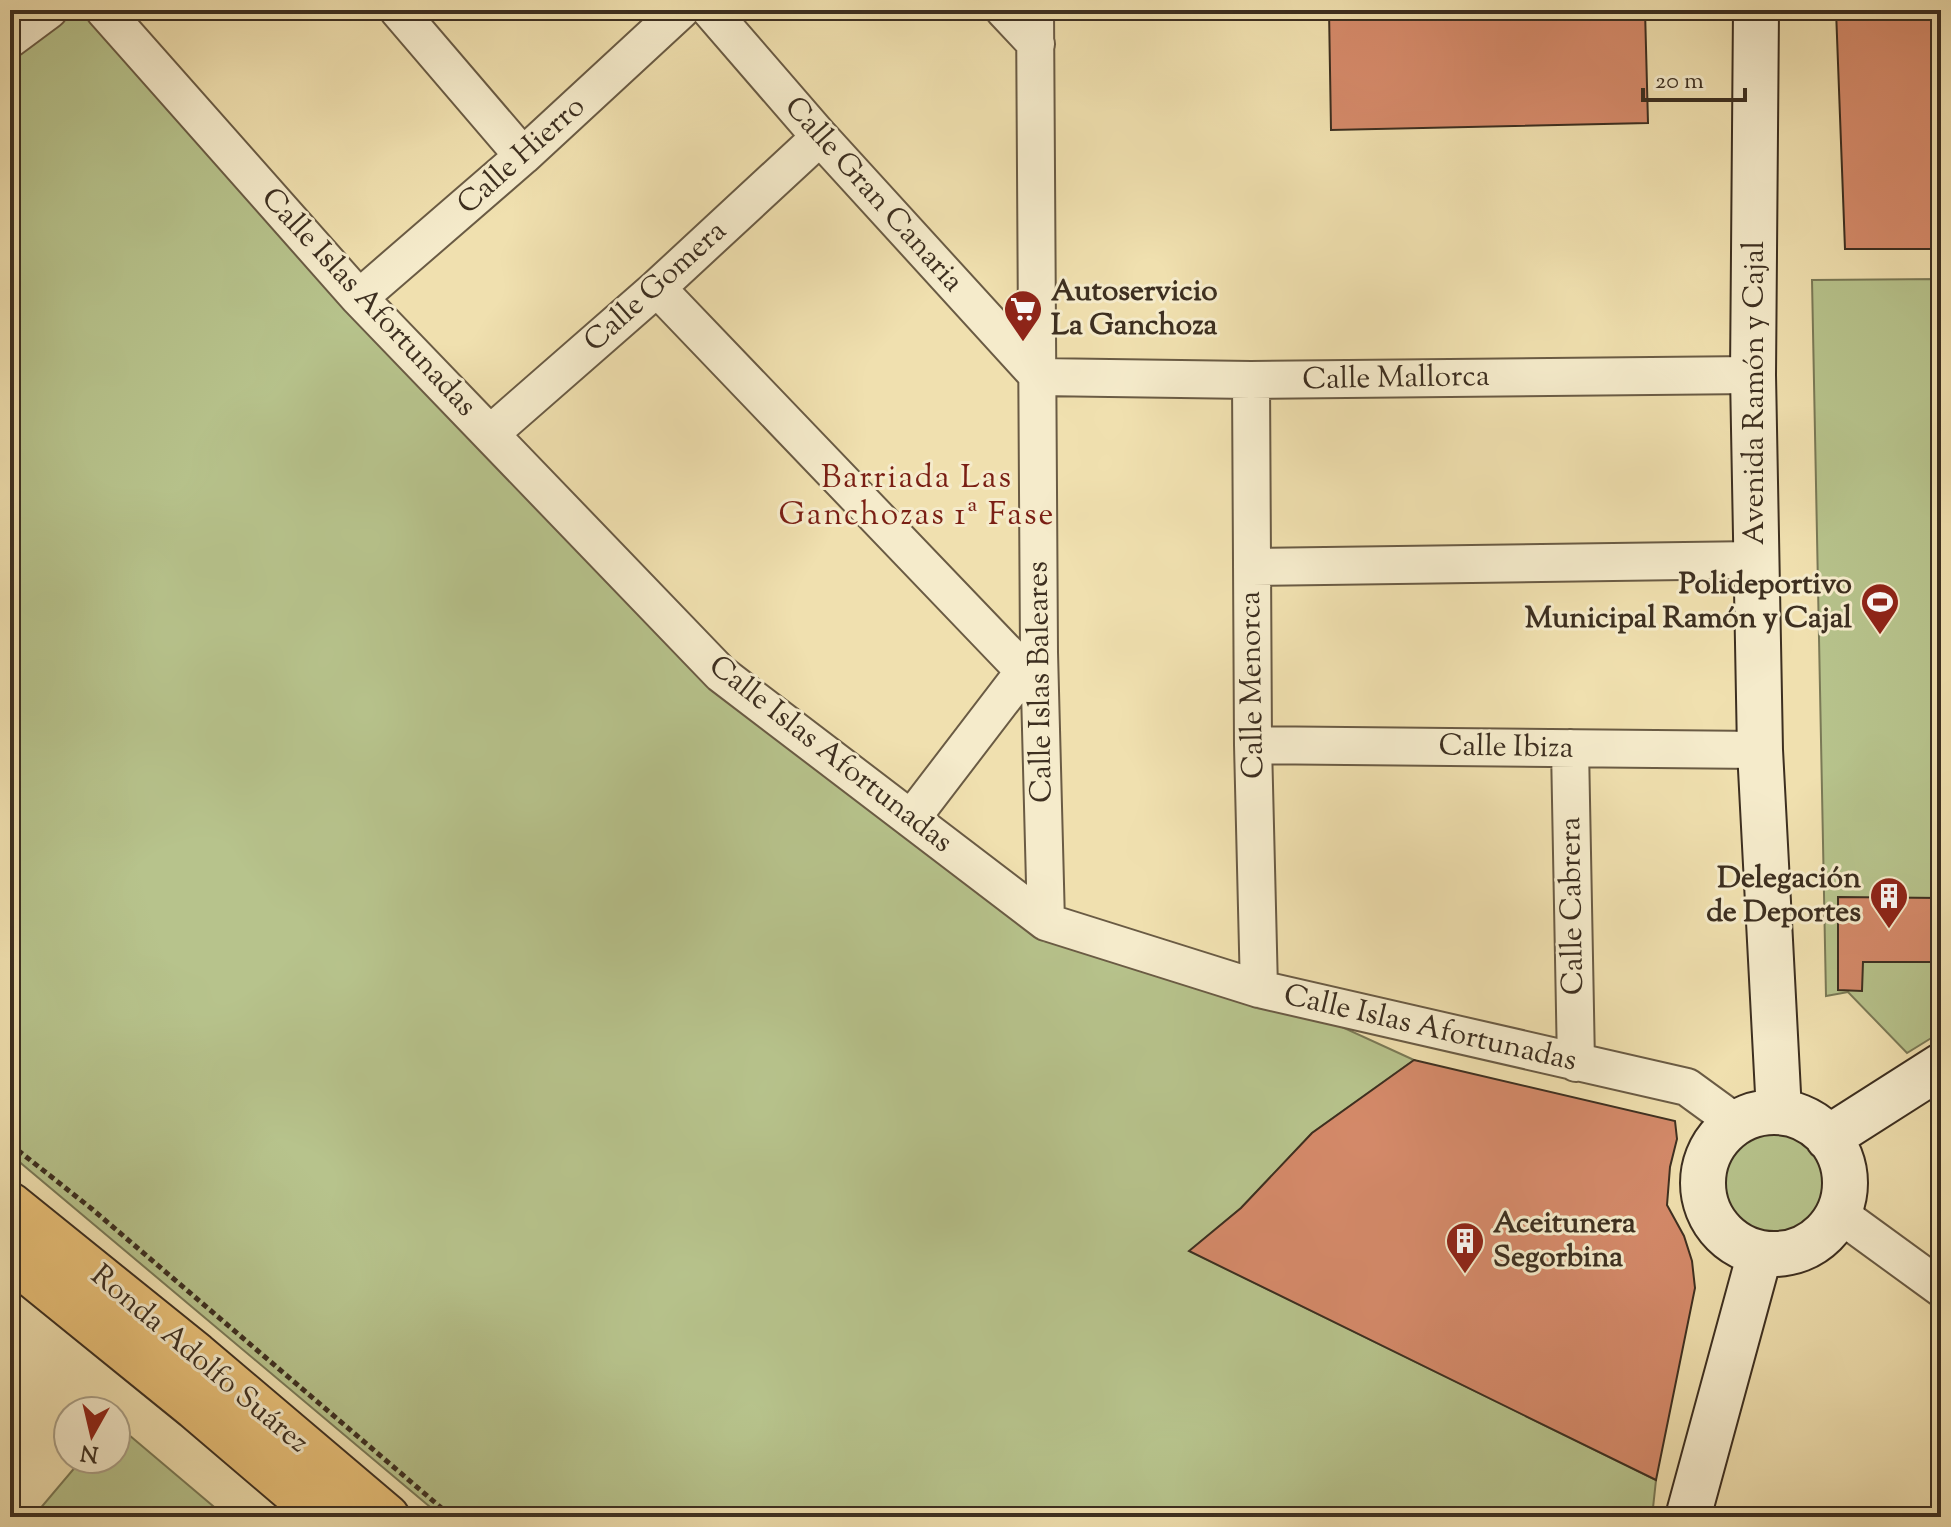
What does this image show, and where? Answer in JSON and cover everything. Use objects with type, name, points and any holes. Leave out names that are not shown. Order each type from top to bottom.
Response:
[{"type":"main road","name":"Ronda Adolfo Suárez","points":[[10,1205],[196,1355],[387,1517]]},
{"type":"main road","name":"Ronda Adolfo Suárez","points":[[10,1257],[195,1407],[324,1517]]},
{"type":"street","points":[[10,39],[49,10]]},
{"type":"street","name":"Calle Islas Afortunadas","points":[[104,10],[359,298],[721,674],[1046,922],[1259,989],[1687,1087],[1735,1122]]},
{"type":"street","points":[[398,10],[523,156]]},
{"type":"street","name":"Calle Hierro","points":[[359,298],[523,156],[681,10]]},
{"type":"street","name":"Calle Gran Canaria","points":[[710,10],[820,137],[1039,377]]},
{"type":"street","points":[[1004,10],[1035,27]]},
{"type":"street","name":"Avenida Ramón y Cajal","points":[[1756,10],[1753,375],[1756,560],[1760,750],[1779,1112]]},
{"type":"street","name":"Calle Islas Baleares","points":[[1035,27],[1039,377],[1032,662],[1046,922]]},
{"type":"street","name":"Calle Gomera","points":[[490,434],[657,288],[820,137]]},
{"type":"street","points":[[657,288],[1032,662],[911,819]]},
{"type":"street","name":"Calle Mallorca","points":[[1039,377],[1251,380],[1753,375]]},
{"type":"street","name":"Calle Menorca","points":[[1251,380],[1253,745],[1259,989]]},
{"type":"street","points":[[1252,567],[1756,560]]},
{"type":"street","name":"Calle Ibiza","points":[[1253,745],[1760,750]]},
{"type":"street","name":"Calle Cabrera","points":[[1570,748],[1576,1063]]},
{"type":"street","points":[[1828,1138],[1941,1066]]},
{"type":"street","points":[[1779,1112],[1802,1117],[1821,1129],[1836,1147],[1844,1168],[1845,1192],[1838,1213],[1825,1232],[1807,1246],[1784,1253],[1760,1253],[1737,1244],[1719,1228],[1706,1207],[1702,1183],[1706,1160],[1717,1138],[1735,1122],[1757,1113],[1779,1112]]},
{"type":"street","points":[[1838,1213],[1941,1288]]},
{"type":"street","points":[[1688,1517],[1760,1253]]},
{"type":"path","points":[[10,1144],[92,1209],[452,1517]]},
{"type":"green space","points":[[10,10],[104,10],[721,674],[1046,922],[1259,989],[1414,1060],[1312,1133],[1241,1208],[1190,1251],[1656,1480],[1652,1517],[442,1517],[10,1154]]},
{"type":"green space","name":"Polideportivo Municipal Ramón y Cajal","points":[[1941,279],[1941,1032],[1907,1053],[1848,992],[1826,996],[1812,280]]},
{"type":"green space","points":[[1775,1133],[1794,1137],[1810,1148],[1821,1164],[1825,1183],[1821,1202],[1810,1218],[1794,1229],[1775,1233],[1756,1229],[1740,1218],[1729,1202],[1725,1183],[1729,1164],[1740,1148],[1756,1137]]},
{"type":"green space","points":[[132,1438],[226,1517],[33,1517],[68,1475],[132,1475]]},
{"type":"building","points":[[1329,10],[1645,10],[1648,123],[1331,130]]},
{"type":"building","points":[[1836,10],[1941,10],[1941,249],[1845,249]]},
{"type":"building","name":"Delegación de Deportes","points":[[1838,897],[1941,898],[1941,962],[1863,962],[1862,991],[1838,990]]},
{"type":"building","name":"Aceitunera Segorbina","points":[[1414,1060],[1675,1121],[1677,1139],[1670,1167],[1667,1205],[1684,1236],[1692,1261],[1695,1288],[1656,1480],[1189,1251],[1241,1208],[1312,1133]]},
{"type":"place","name":"Autoservicio La Ganchoza","points":[[1023,343]]},
{"type":"place","name":"Polideportivo Municipal Ramón y Cajal","points":[[1880,636]]},
{"type":"place","name":"Delegación de Deportes","points":[[1889,930]]},
{"type":"place","name":"Aceitunera Segorbina","points":[[1465,1275]]},
{"type":"district","name":"Barriada Las Ganchozas 1ª Fase","points":[[917,498]]}]
